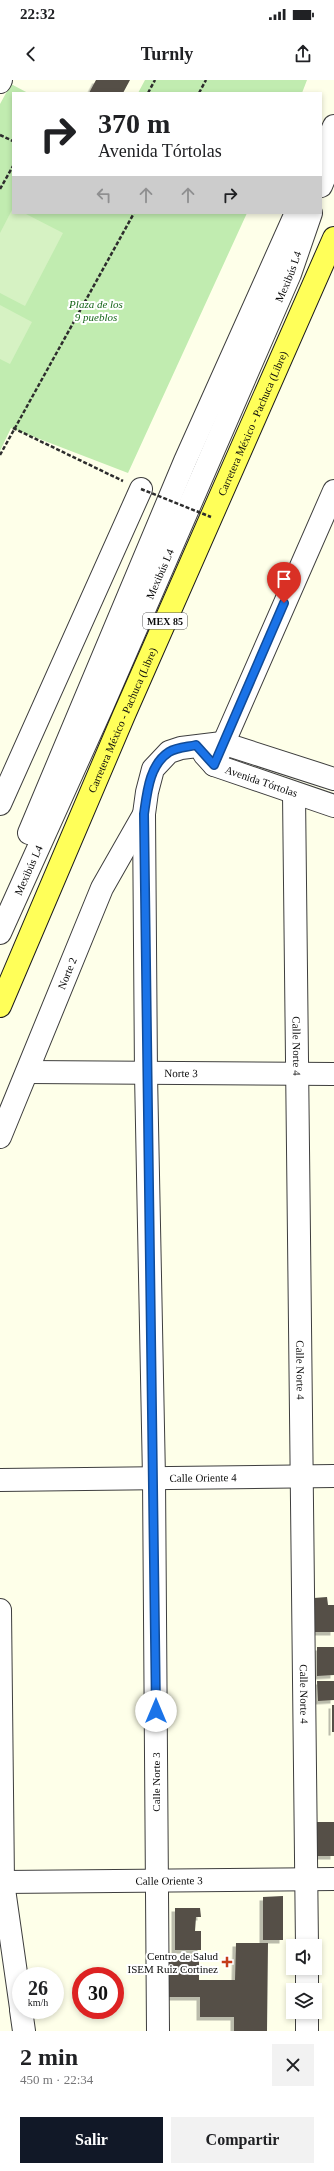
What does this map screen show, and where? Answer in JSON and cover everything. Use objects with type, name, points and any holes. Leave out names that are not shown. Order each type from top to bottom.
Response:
[{"type":"main road","name":"Carretera México - Pachuca (Libre)","points":[[0,1006],[211,517],[334,238]]},
{"type":"street","points":[[322,154],[334,126]]},
{"type":"street","points":[[322,184],[334,155]]},
{"type":"street","name":"Mexibús L4","points":[[0,900],[185,461],[296,214]]},
{"type":"street","name":"Mexibús L4","points":[[0,933],[102,707],[280,296],[311,214]]},
{"type":"street","points":[[0,804],[134,486]]},
{"type":"street","points":[[214,765],[222,743],[334,491]]},
{"type":"street","points":[[196,745],[222,743],[334,779]]},
{"type":"street","name":"Avenida Tórtolas","points":[[196,745],[214,765],[294,794],[334,806]]},
{"type":"street","name":"Calle Norte 3","points":[[158,2031],[154,1478],[146,1074],[144,814],[147,792],[153,769],[168,752],[196,745]]},
{"type":"street","name":"Calle Norte 4","points":[[294,794],[303,1476],[307,1939]]},
{"type":"street","name":"Norte 2","points":[[0,1137],[28,1072],[102,888],[144,814]]},
{"type":"street","name":"Norte 3","points":[[28,1072],[297,1076],[334,1074]]},
{"type":"street","name":"Calle Oriente 4","points":[[0,1480],[334,1476]]},
{"type":"street","points":[[0,1610],[3,1882],[15,1967]]},
{"type":"street","name":"Calle Oriente 3","points":[[3,1882],[334,1879]]},
{"type":"street","points":[[22,2019],[24,2031]]},
{"type":"street","points":[[307,2019],[307,2031]]},
{"type":"path","points":[[149,92],[155,80]]},
{"type":"path","points":[[200,92],[206,80]]},
{"type":"path","points":[[0,135],[12,141]]},
{"type":"path","points":[[0,189],[12,168]]},
{"type":"path","points":[[0,455],[13,428],[133,214]]},
{"type":"path","points":[[13,428],[134,486],[211,517]]},
{"type":"green space","points":[[145,80],[307,80],[302,92],[139,92]]},
{"type":"green space","name":"Plaza de los 9 pueblos","points":[[11,84],[26,92],[12,92],[12,214],[247,214],[128,473],[11,428],[0,451],[0,104]]},
{"type":"green space","points":[[12,210],[12,214],[26,214],[63,233],[25,306],[0,293],[0,233]]},
{"type":"green space","points":[[0,305],[32,322],[10,364],[0,359]]},
{"type":"building","points":[[96,80],[130,80],[124,92],[90,92]]},
{"type":"building","points":[[327,1597],[328,1605],[334,1605],[334,1632],[315,1632],[314,1598]]},
{"type":"building","points":[[317,1647],[334,1647],[334,1675],[317,1676]]},
{"type":"building","points":[[317,1681],[334,1681],[334,1700],[318,1701]]},
{"type":"building","points":[[332,1705],[334,1705],[334,1732],[332,1732]]},
{"type":"building","points":[[316,1822],[334,1822],[334,1856],[316,1856]]},
{"type":"building","points":[[283,1896],[283,1940],[263,1940],[263,1897]]},
{"type":"building","points":[[175,1908],[200,1908],[201,1917],[196,1917],[195,1931],[201,1931],[201,1950],[175,1950]]},
{"type":"building","points":[[236,1943],[268,1943],[267,2031],[234,2031],[234,2017],[200,2017],[200,1997],[165,1997],[165,1960],[181,1960],[183,1955],[199,1955],[199,1980],[235,1980]]},
{"type":"place","name":"Centro de Salud ISEM Ruiz Cortinez","points":[[227,1962]]},
{"type":"route","points":[[156,1711],[154,1478],[146,1074],[144,814],[147,792],[153,769],[168,752],[196,745],[214,765],[222,743],[284,603]]}]
